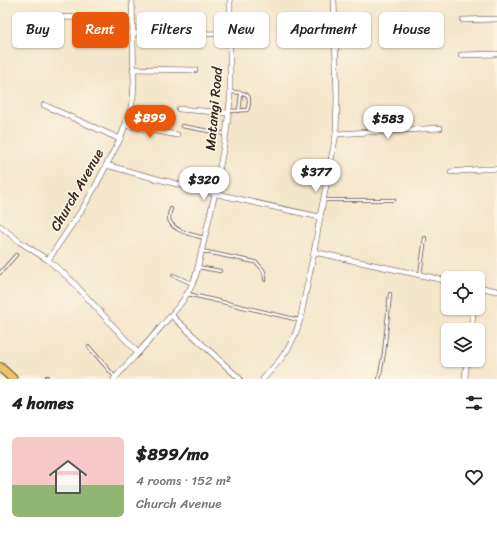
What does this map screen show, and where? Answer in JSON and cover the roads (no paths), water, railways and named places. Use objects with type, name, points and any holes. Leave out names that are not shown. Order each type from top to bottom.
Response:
[{"type":"main road","points":[[0,368],[13,379]]},
{"type":"street","name":"Church Avenue","points":[[48,260],[81,210],[120,139],[126,125],[133,97],[132,0]]},
{"type":"street","name":"Matangi Road","points":[[230,0],[230,12]]},
{"type":"street","points":[[263,379],[289,347],[295,335],[300,320],[314,252],[336,134],[338,98],[334,0]]},
{"type":"street","points":[[64,17],[132,18]]},
{"type":"street","points":[[463,20],[497,19]]},
{"type":"street","points":[[133,33],[214,34]]},
{"type":"street","name":"Matangi Road","points":[[114,378],[171,315],[188,294],[193,284],[215,193],[226,134],[230,92],[230,48]]},
{"type":"street","points":[[461,55],[497,54]]},
{"type":"street","points":[[133,69],[194,70]]},
{"type":"street","points":[[44,105],[120,139]]},
{"type":"street","points":[[179,109],[228,112]]},
{"type":"street","points":[[126,125],[176,135]]},
{"type":"street","points":[[336,134],[440,128]]},
{"type":"street","points":[[106,165],[244,201],[320,217]]},
{"type":"street","points":[[451,172],[482,168],[497,169]]},
{"type":"street","points":[[0,226],[20,242],[48,260],[70,279],[138,353]]},
{"type":"street","points":[[314,252],[441,280]]},
{"type":"street","points":[[485,288],[497,291]]},
{"type":"street","points":[[171,315],[240,379]]},
{"type":"street","points":[[464,378],[466,367]]},
{"type":"lane","points":[[228,112],[246,110],[248,108],[248,95],[230,92]]},
{"type":"lane","points":[[239,111],[241,94]]},
{"type":"lane","points":[[182,126],[226,134]]},
{"type":"lane","points":[[323,200],[394,200]]},
{"type":"lane","points":[[171,208],[169,220],[174,226],[180,231],[205,238]]},
{"type":"lane","points":[[420,276],[425,238]]},
{"type":"lane","points":[[202,251],[255,262],[261,266],[265,274],[265,280]]},
{"type":"lane","points":[[0,273],[16,255]]},
{"type":"lane","points":[[198,267],[220,271]]},
{"type":"lane","points":[[173,276],[193,284]]},
{"type":"lane","points":[[188,294],[300,320]]},
{"type":"lane","points":[[379,379],[384,353],[390,294]]},
{"type":"lane","points":[[89,347],[114,378]]}]
